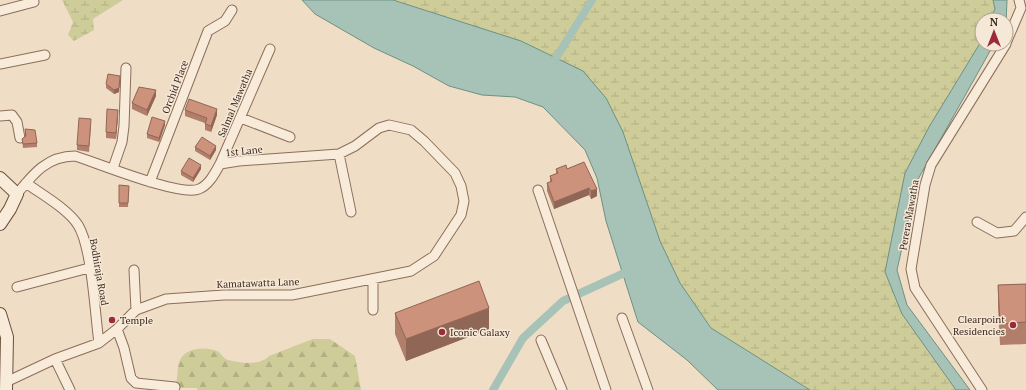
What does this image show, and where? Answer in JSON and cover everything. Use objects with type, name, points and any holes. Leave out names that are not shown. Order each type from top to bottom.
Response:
[{"type":"street","name":"Perera Mawatha","points":[[1014,25],[1021,8],[1019,0]]},
{"type":"street","points":[[0,11],[34,2]]},
{"type":"street","name":"Orchid Place","points":[[150,182],[208,31],[225,21],[232,10]]},
{"type":"street","name":"Salmal Mawatha","points":[[220,164],[270,50]]},
{"type":"street","name":"Perera Mawatha","points":[[982,390],[915,288],[911,269],[925,185],[931,165],[1001,52]]},
{"type":"street","points":[[0,64],[45,55]]},
{"type":"street","points":[[113,168],[122,142],[126,68]]},
{"type":"street","points":[[0,116],[12,115],[17,122],[20,138]]},
{"type":"street","points":[[241,118],[290,137]]},
{"type":"street","name":"1st Lane","points":[[17,194],[42,166],[62,156],[75,156],[150,182],[186,191],[199,189],[211,180],[220,164],[239,161],[339,154],[355,146],[378,128],[389,125],[411,130],[424,141],[455,173]]},
{"type":"street","points":[[339,154],[351,212]]},
{"type":"street","name":"Kamatawatta Lane","points":[[6,386],[55,359],[99,343],[118,329],[136,310],[166,299],[224,294],[292,295],[373,280],[411,271],[434,256],[461,215],[464,201],[461,186],[455,173]]},
{"type":"street","points":[[0,178],[17,194],[10,209],[0,224]]},
{"type":"street","name":"Bodhiraja Road","points":[[26,183],[71,216],[79,226],[86,247],[99,343]]},
{"type":"street","points":[[538,190],[606,390]]},
{"type":"street","points":[[977,222],[997,233],[1014,231],[1026,217]]},
{"type":"street","points":[[17,287],[89,268]]},
{"type":"street","points":[[134,270],[136,310]]},
{"type":"street","points":[[372,310],[373,280]]},
{"type":"street","points":[[0,314],[7,337],[4,359],[6,386]]},
{"type":"street","points":[[622,318],[648,390]]},
{"type":"street","points":[[118,329],[131,378],[136,383],[175,387]]},
{"type":"street","points":[[541,340],[562,390]]},
{"type":"street","points":[[55,359],[70,390]]},
{"type":"green space","points":[[62,0],[123,0],[93,19],[94,30],[74,41],[68,35],[73,22]]},
{"type":"green space","points":[[393,0],[993,0],[995,9],[994,12],[974,12],[975,52],[929,127],[905,173],[885,272],[956,390],[810,390],[711,328],[680,283],[660,241],[623,132]]},
{"type":"green space","points":[[313,339],[330,339],[355,356],[361,390],[197,390],[197,388],[179,388],[176,384],[180,360],[187,352],[192,350],[203,348],[214,350],[219,352],[228,360],[250,363],[261,361],[269,356]]},
{"type":"shaded area","points":[[302,0],[393,0],[521,41],[583,71],[606,98],[623,132],[660,241],[680,283],[711,328],[810,390],[718,390],[687,360],[638,322],[606,221],[597,178],[585,150],[543,107],[515,97],[482,95],[449,86],[413,66],[374,48],[315,14]]},
{"type":"shaded area","points":[[993,0],[1007,0],[1006,12],[994,12],[995,9]]},
{"type":"shaded area","points":[[975,52],[990,52],[917,181],[897,270],[907,305],[970,390],[956,390],[902,314],[885,272],[905,173],[929,127]]},
{"type":"building","points":[[108,74],[120,76],[119,88],[114,90],[106,84]]},
{"type":"building","points":[[139,87],[156,90],[147,110],[132,103]]},
{"type":"building","points":[[189,99],[217,109],[211,126],[205,124],[207,118],[185,110]]},
{"type":"building","points":[[107,109],[118,110],[116,133],[106,132]]},
{"type":"building","points":[[152,117],[165,121],[159,138],[147,134]]},
{"type":"building","points":[[79,118],[91,119],[89,146],[77,145]]},
{"type":"building","points":[[25,129],[35,130],[37,143],[23,144],[22,139],[26,136]]},
{"type":"building","points":[[202,137],[216,146],[210,156],[195,147]]},
{"type":"building","points":[[189,158],[201,165],[193,178],[181,171]]},
{"type":"building","points":[[584,162],[597,189],[591,191],[589,188],[554,202],[547,183],[552,181],[550,176],[558,173],[556,169],[566,165],[567,169]]},
{"type":"building","points":[[119,185],[129,186],[128,203],[119,203]]},
{"type":"building","points":[[479,281],[489,308],[406,339],[395,313]]},
{"type":"building","points":[[1026,284],[1026,322],[1000,324],[998,285]]},
{"type":"waterway","points":[[556,58],[592,0]]},
{"type":"waterway","points":[[493,390],[523,338],[563,301],[633,269]]},
{"type":"place","name":"Temple","points":[[112,320]]},
{"type":"place","name":"Clearpoint Residencies","points":[[1013,325]]},
{"type":"place","name":"Iconic Galaxy","points":[[442,332]]}]
